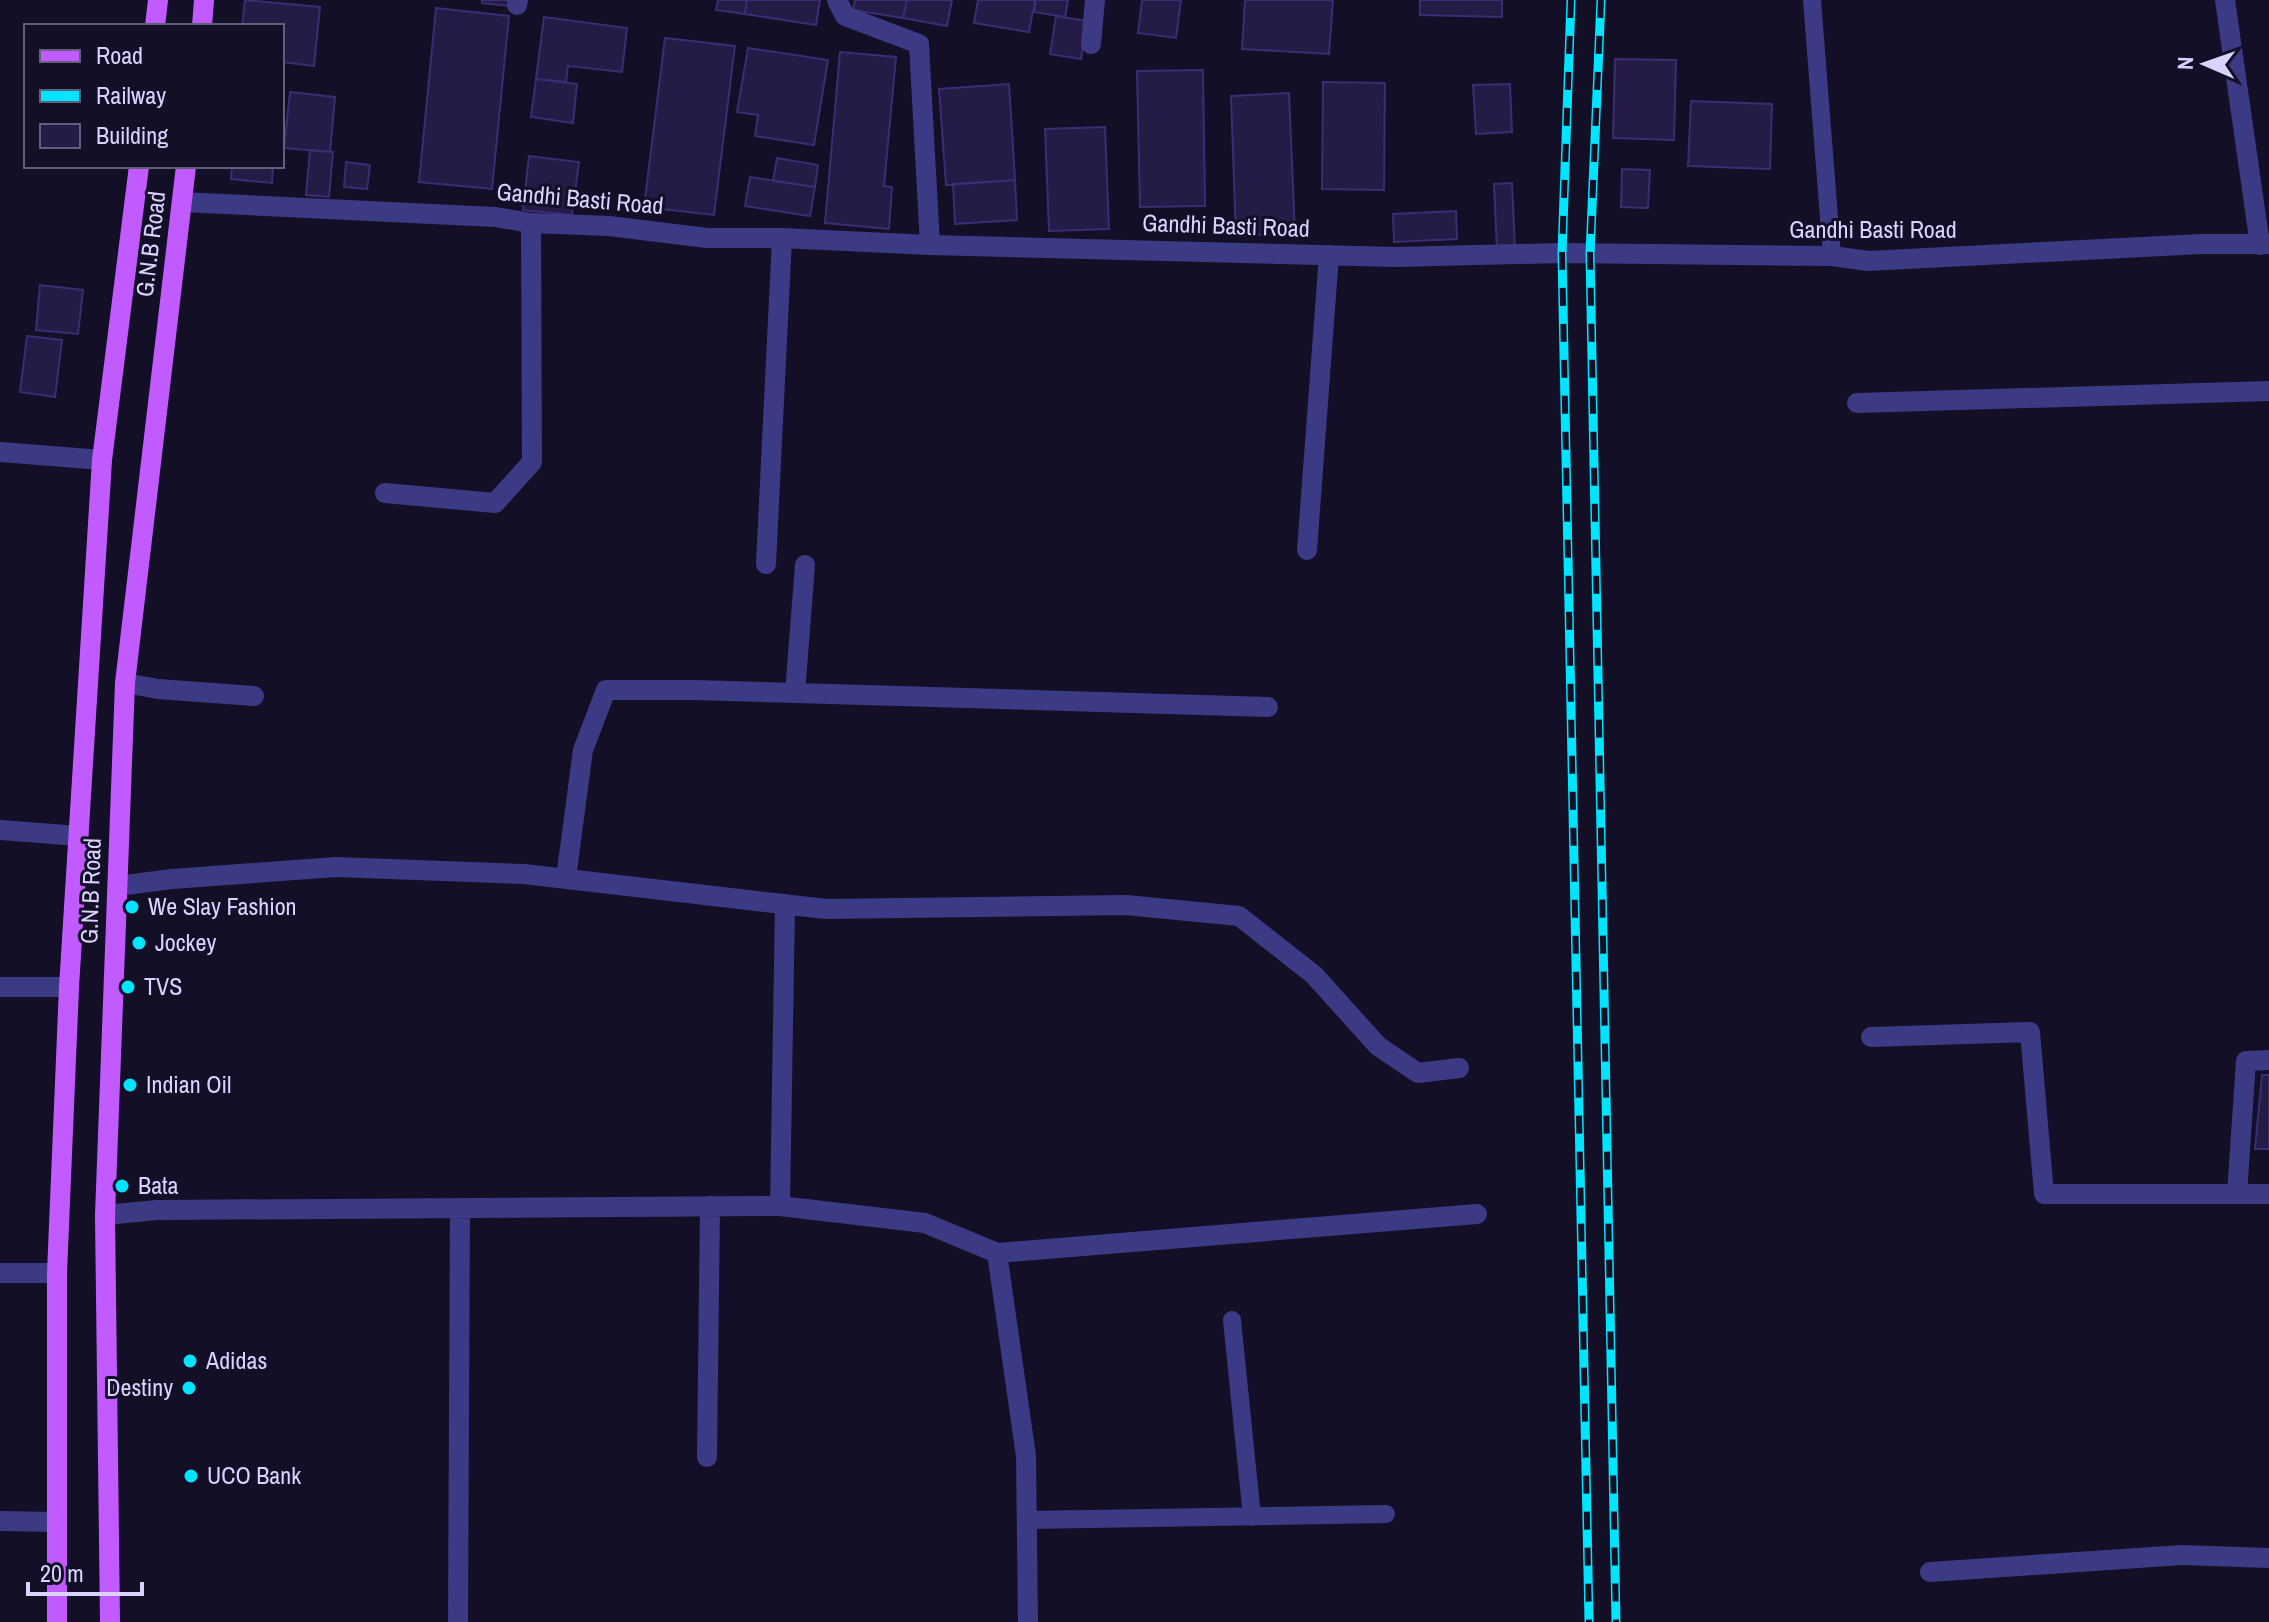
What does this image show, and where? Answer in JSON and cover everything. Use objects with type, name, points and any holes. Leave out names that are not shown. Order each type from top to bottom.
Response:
[{"type":"main road","points":[[155,24],[158,0]]},
{"type":"main road","points":[[202,24],[204,0]]},
{"type":"main road","name":"G.N.B Road","points":[[57,1622],[57,1273],[69,987],[102,460],[139,168]]},
{"type":"main road","name":"G.N.B Road","points":[[110,1622],[105,1215],[125,683],[186,168]]},
{"type":"street","points":[[837,0],[845,16],[919,44],[930,245]]},
{"type":"street","points":[[1091,44],[1095,0]]},
{"type":"street","points":[[2225,0],[2264,244]]},
{"type":"street","name":"Gandhi Basti Road","points":[[182,202],[495,217],[531,223],[609,226],[707,238],[1329,255],[1562,253],[1832,256],[1868,261],[2201,244],[2264,244]]},
{"type":"street","points":[[385,493],[495,503],[532,462],[531,223]]},
{"type":"street","points":[[766,564],[782,238]]},
{"type":"street","points":[[1307,550],[1329,255]]},
{"type":"street","points":[[1857,403],[2269,391]]},
{"type":"street","points":[[0,452],[102,460]]},
{"type":"street","points":[[795,693],[805,565]]},
{"type":"street","points":[[125,683],[158,689],[254,696]]},
{"type":"street","points":[[566,878],[583,750],[606,690],[1268,707]]},
{"type":"street","points":[[0,830],[79,836]]},
{"type":"street","points":[[118,886],[336,867],[524,874],[826,909],[1126,905],[1239,916],[1314,975],[1378,1046],[1418,1073],[1459,1068]]},
{"type":"street","points":[[780,1206],[785,904]]},
{"type":"street","points":[[0,987],[69,987]]},
{"type":"street","points":[[1871,1037],[2030,1032],[2044,1194],[2269,1194]]},
{"type":"street","points":[[2237,1194],[2246,1061],[2269,1060]]},
{"type":"street","points":[[707,1457],[710,1206]]},
{"type":"street","points":[[105,1215],[157,1210],[780,1206],[925,1223],[997,1253],[1477,1214]]},
{"type":"street","points":[[458,1622],[460,1209]]},
{"type":"street","points":[[997,1253],[1026,1456],[1028,1622]]},
{"type":"street","points":[[0,1273],[57,1273]]},
{"type":"street","points":[[0,1521],[55,1522]]},
{"type":"street","points":[[1930,1572],[2182,1555],[2269,1558]]},
{"type":"lane","points":[[1812,0],[1832,256]]},
{"type":"lane","points":[[1232,1320],[1252,1517]]},
{"type":"lane","points":[[1027,1520],[1386,1514]]},
{"type":"building","points":[[245,0],[320,7],[314,66],[284,62],[284,24],[242,24]]},
{"type":"building","points":[[482,0],[509,0],[508,6],[482,3]]},
{"type":"building","points":[[718,0],[747,0],[745,14],[716,10]]},
{"type":"building","points":[[747,0],[820,0],[816,25],[745,14]]},
{"type":"building","points":[[855,0],[907,0],[903,18],[853,10]]},
{"type":"building","points":[[907,0],[952,0],[947,26],[903,18]]},
{"type":"building","points":[[978,0],[1035,0],[1029,32],[974,23]]},
{"type":"building","points":[[1036,0],[1068,0],[1065,17],[1034,12]]},
{"type":"building","points":[[1142,0],[1181,0],[1176,38],[1138,33]]},
{"type":"building","points":[[1245,0],[1333,0],[1329,54],[1242,49]]},
{"type":"building","points":[[1420,0],[1502,0],[1502,17],[1420,15]]},
{"type":"building","points":[[436,8],[509,16],[492,189],[419,182]]},
{"type":"building","points":[[1056,16],[1087,21],[1081,59],[1050,54]]},
{"type":"building","points":[[544,17],[627,28],[622,72],[568,66],[566,82],[536,79]]},
{"type":"building","points":[[665,38],[735,46],[714,215],[644,207]]},
{"type":"building","points":[[748,48],[828,60],[814,145],[755,136],[758,115],[737,112]]},
{"type":"building","points":[[840,52],[896,57],[884,186],[892,187],[889,229],[825,223]]},
{"type":"building","points":[[1615,59],[1676,60],[1674,140],[1613,138]]},
{"type":"building","points":[[1203,70],[1205,206],[1140,207],[1137,71]]},
{"type":"building","points":[[536,79],[577,84],[573,123],[531,117]]},
{"type":"building","points":[[1323,82],[1385,83],[1384,190],[1322,189]]},
{"type":"building","points":[[1009,84],[1015,180],[946,185],[939,89]]},
{"type":"building","points":[[1510,84],[1512,132],[1476,134],[1473,85]]},
{"type":"building","points":[[290,92],[335,97],[330,152],[284,148]]},
{"type":"building","points":[[1289,93],[1295,233],[1236,236],[1231,96]]},
{"type":"building","points":[[1691,101],[1772,104],[1770,169],[1688,166]]},
{"type":"building","points":[[1105,127],[1109,229],[1049,231],[1045,129]]},
{"type":"building","points":[[310,150],[333,152],[329,197],[306,195]]},
{"type":"building","points":[[529,156],[579,162],[572,215],[523,210]]},
{"type":"building","points":[[777,158],[818,165],[815,187],[773,181]]},
{"type":"building","points":[[346,162],[370,165],[367,189],[344,187]]},
{"type":"building","points":[[232,168],[273,168],[272,183],[231,179]]},
{"type":"building","points":[[1622,169],[1650,170],[1648,208],[1621,207]]},
{"type":"building","points":[[750,177],[815,187],[810,216],[745,206]]},
{"type":"building","points":[[1015,180],[1017,220],[955,224],[953,184]]},
{"type":"building","points":[[1512,183],[1515,250],[1497,251],[1494,184]]},
{"type":"building","points":[[1456,211],[1457,239],[1394,242],[1393,214]]},
{"type":"building","points":[[40,285],[83,290],[78,334],[36,330]]},
{"type":"building","points":[[27,336],[62,340],[55,397],[20,392]]},
{"type":"building","points":[[2262,1075],[2269,1075],[2269,1149],[2255,1149]]},
{"type":"railway","points":[[1571,0],[1562,253],[1589,1622]]},
{"type":"railway","points":[[1601,0],[1590,254],[1616,1622]]},
{"type":"place","name":"We Slay Fashion","points":[[132,907]]},
{"type":"place","name":"Jockey","points":[[139,943]]},
{"type":"place","name":"TVS","points":[[128,987]]},
{"type":"place","name":"Indian Oil","points":[[130,1085]]},
{"type":"place","name":"Bata","points":[[122,1186]]},
{"type":"place","name":"Adidas","points":[[190,1361]]},
{"type":"place","name":"Destiny","points":[[189,1388]]},
{"type":"place","name":"UCO Bank","points":[[191,1476]]}]
